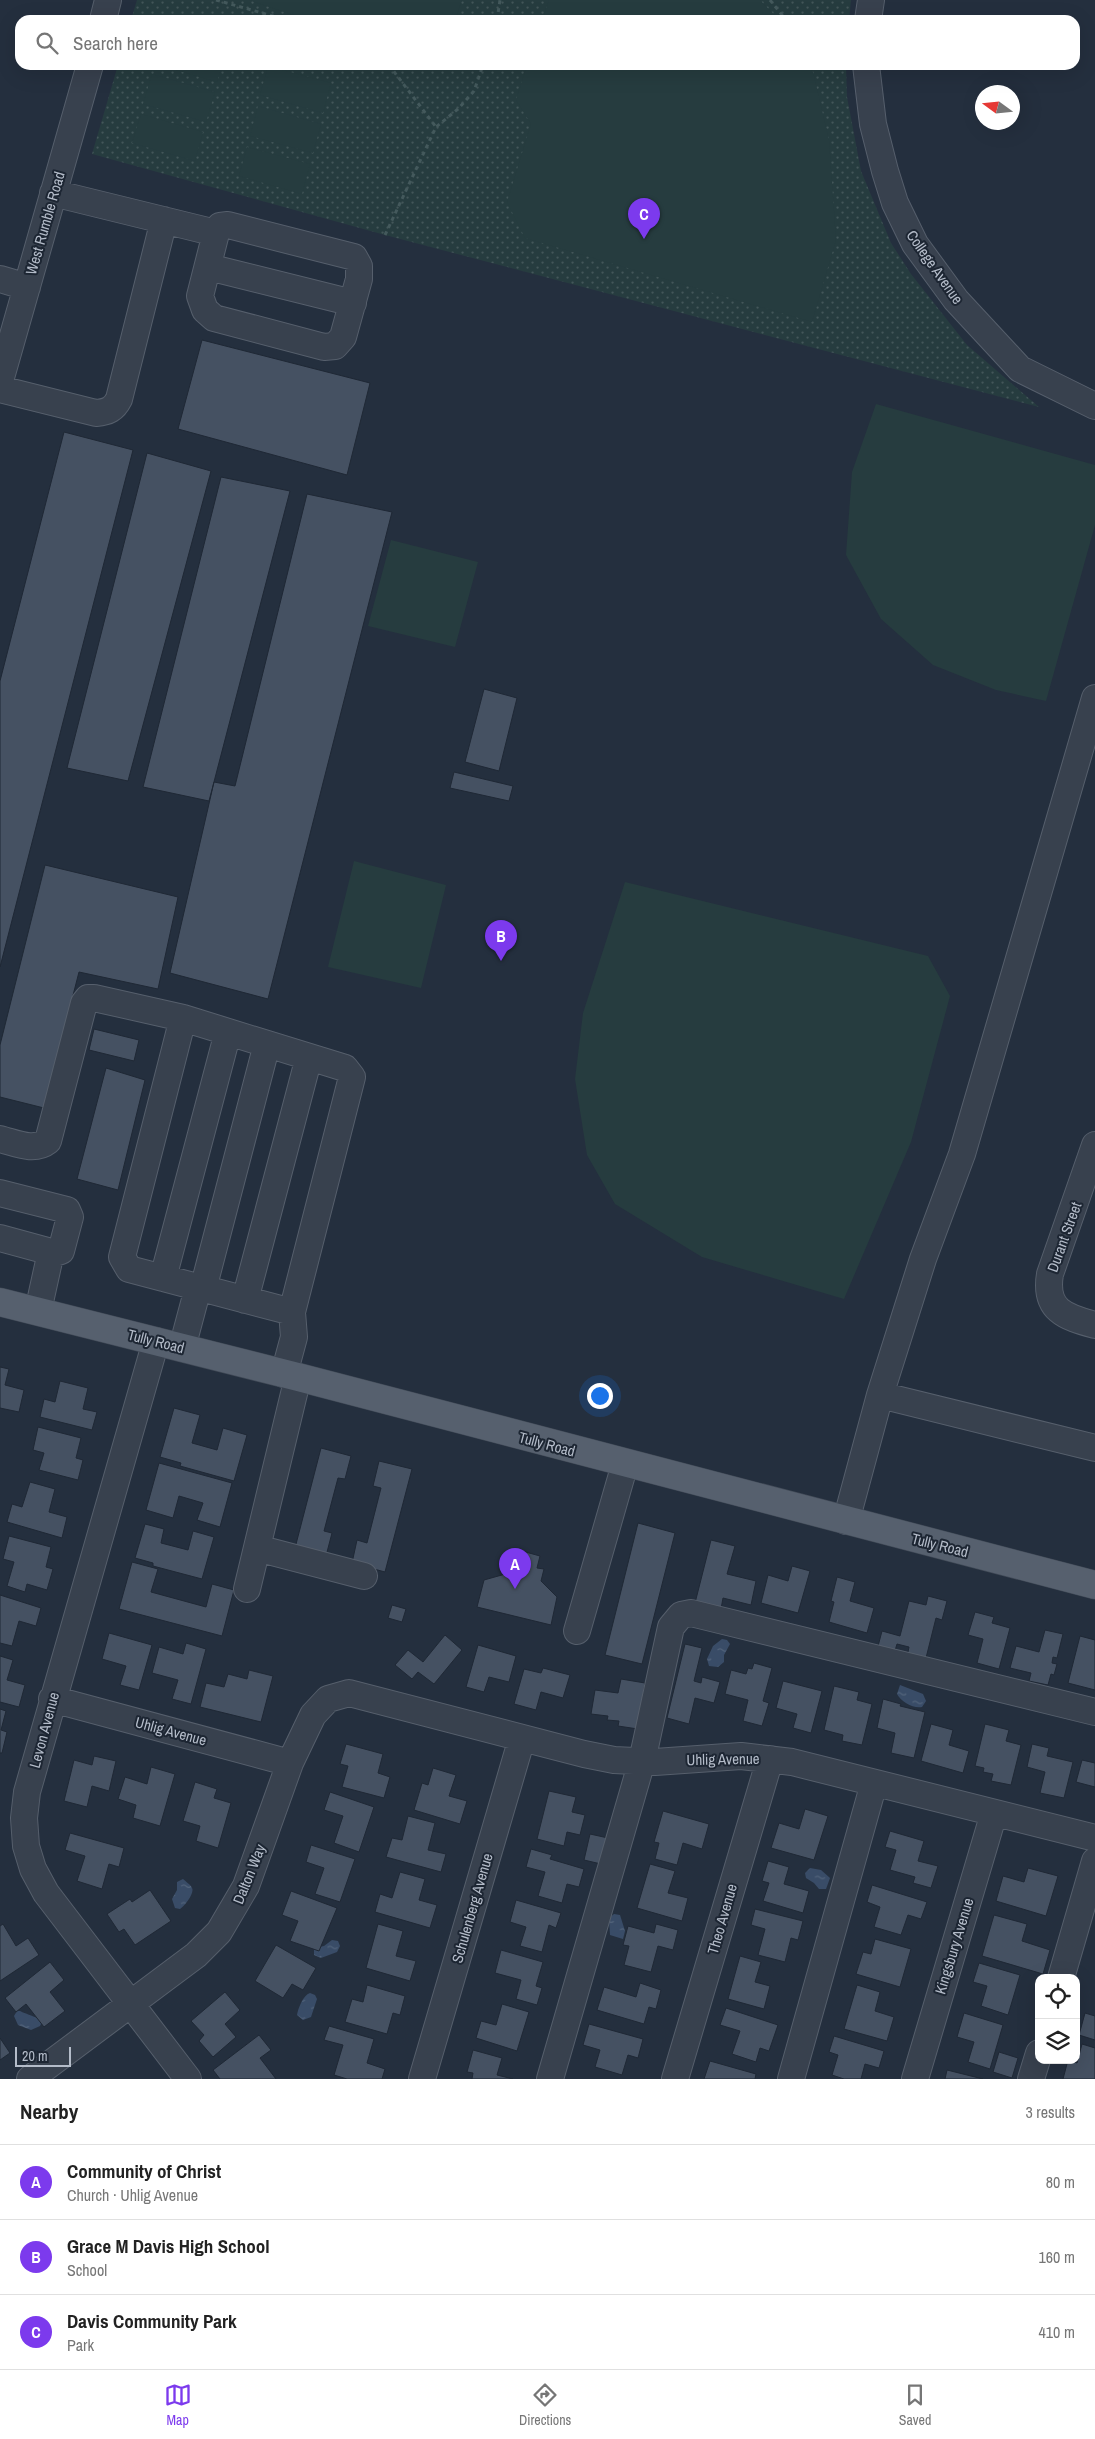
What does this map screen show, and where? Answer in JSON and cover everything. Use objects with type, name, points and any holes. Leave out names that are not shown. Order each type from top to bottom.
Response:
[{"type":"main road","name":"Tully Road","points":[[0,1302],[1095,1585]]},
{"type":"street","points":[[104,15],[108,0]]},
{"type":"street","points":[[868,15],[870,0]]},
{"type":"street","name":"West Rumble Road","points":[[0,382],[89,70]]},
{"type":"street","name":"College Avenue","points":[[867,70],[873,124],[885,172],[895,203],[915,244],[956,300],[1020,369],[1095,406]]},
{"type":"street","points":[[54,194],[216,233]]},
{"type":"street","points":[[0,389],[96,413],[106,412],[115,407],[119,399],[164,220]]},
{"type":"street","points":[[228,225],[354,257],[359,266],[359,279],[343,337],[335,346],[324,347],[214,318],[205,310],[200,296],[216,233],[220,226],[228,225]]},
{"type":"street","points":[[208,266],[352,303]]},
{"type":"street","points":[[0,279],[27,287]]},
{"type":"street","points":[[846,1521],[880,1395],[923,1259],[962,1154],[1095,698]]},
{"type":"street","points":[[0,1139],[34,1147],[41,1147],[48,1141],[84,1003],[88,998],[182,1018],[345,1068],[352,1077],[292,1312],[294,1337],[291,1376],[258,1548],[247,1589]]},
{"type":"street","points":[[182,1018],[122,1257],[129,1269],[292,1312]]},
{"type":"street","points":[[163,1278],[228,1032]]},
{"type":"street","points":[[182,1348],[201,1288],[267,1044]]},
{"type":"street","points":[[245,1300],[309,1057]]},
{"type":"street","name":"Durant Street","points":[[1095,1145],[1050,1274],[1048,1286],[1052,1301],[1062,1314],[1074,1320],[1095,1325]]},
{"type":"street","points":[[0,1193],[68,1210],[70,1217],[61,1251],[52,1252],[0,1238]]},
{"type":"street","points":[[38,1311],[52,1252]]},
{"type":"street","name":"Levon Avenue","points":[[156,1342],[52,1699],[27,1792],[24,1818],[26,1846],[33,1869],[46,1893],[188,2079]]},
{"type":"street","points":[[880,1395],[1095,1448]]},
{"type":"street","points":[[577,1631],[625,1464]]},
{"type":"street","points":[[258,1548],[364,1576]]},
{"type":"street","points":[[550,2079],[642,1761],[671,1627],[681,1615],[691,1613],[1095,1712]]},
{"type":"street","name":"Uhlig Avenue","points":[[349,1693],[584,1754],[642,1761],[741,1756],[770,1758],[1095,1838]]},
{"type":"street","name":"Dalton Way","points":[[30,2079],[196,1955],[219,1932],[234,1910],[246,1886],[290,1763],[313,1715],[328,1699],[349,1693]]},
{"type":"street","name":"Uhlig Avenue","points":[[52,1699],[290,1763]]},
{"type":"street","name":"Schulenberg Avenue","points":[[422,2079],[522,1738]]},
{"type":"street","name":"Theo Avenue","points":[[675,2079],[770,1758]]},
{"type":"street","points":[[791,2079],[874,1783]]},
{"type":"street","name":"Kingsbury Avenue","points":[[915,2079],[994,1813]]},
{"type":"street","points":[[1062,1974],[1095,1861]]},
{"type":"street","points":[[1031,2079],[1036,2064]]},
{"type":"path","points":[[216,0],[269,15]]},
{"type":"path","points":[[498,15],[500,0]]},
{"type":"path","points":[[770,0],[782,15]]},
{"type":"path","points":[[393,70],[436,127]]},
{"type":"path","points":[[385,235],[436,127],[458,109],[474,90],[480,70]]},
{"type":"green space","points":[[137,0],[851,0],[850,15],[132,15]]},
{"type":"green space","points":[[249,0],[462,0],[457,15],[293,15]]},
{"type":"green space","points":[[549,0],[760,0],[774,15],[544,15]]},
{"type":"green space","points":[[117,70],[846,70],[847,97],[861,171],[891,243],[911,274],[967,345],[1039,407],[385,235],[92,154]]},
{"type":"green space","points":[[176,70],[221,70],[217,82]]},
{"type":"green space","points":[[267,70],[283,70],[331,83],[323,113],[260,95]]},
{"type":"green space","points":[[525,70],[812,70],[829,140],[836,240],[812,322],[525,238],[507,202],[531,124],[516,100]]},
{"type":"green space","points":[[152,74],[215,92],[206,122],[143,104]]},
{"type":"green space","points":[[258,106],[321,124],[313,153],[250,136]]},
{"type":"green space","points":[[141,114],[203,132],[195,161],[132,143]]},
{"type":"green space","points":[[247,147],[310,164],[302,194],[239,176]]},
{"type":"green space","points":[[876,404],[1095,465],[1095,525],[1046,701],[996,690],[933,665],[881,619],[846,555],[852,472]]},
{"type":"green space","points":[[391,540],[478,562],[455,647],[368,626]]},
{"type":"green space","points":[[354,861],[446,885],[421,988],[328,967]]},
{"type":"green space","points":[[625,882],[928,956],[950,996],[911,1142],[844,1299],[702,1257],[615,1204],[587,1155],[575,1079],[583,1013]]},
{"type":"water","points":[[722,1639],[727,1640],[730,1644],[724,1655],[724,1662],[718,1667],[709,1666],[707,1659],[713,1646]]},
{"type":"water","points":[[900,1685],[923,1694],[926,1701],[922,1707],[912,1706],[901,1700],[897,1694]]},
{"type":"water","points":[[810,1868],[821,1870],[830,1878],[826,1889],[819,1889],[806,1878],[805,1873]]},
{"type":"water","points":[[183,1879],[193,1890],[189,1900],[180,1909],[175,1908],[172,1899],[177,1890],[177,1882]]},
{"type":"water","points":[[614,1914],[620,1915],[625,1931],[623,1939],[610,1935],[609,1918]]},
{"type":"water","points":[[332,1940],[338,1941],[340,1946],[337,1952],[321,1958],[314,1955],[314,1948],[324,1946]]},
{"type":"water","points":[[310,1993],[315,1995],[317,1999],[311,2017],[303,2020],[297,2015],[303,1999]]},
{"type":"water","points":[[17,2011],[40,2020],[42,2022],[40,2026],[31,2030],[18,2025],[14,2016]]},
{"type":"building","points":[[202,340],[370,383],[347,475],[178,429]]},
{"type":"building","points":[[64,432],[133,450],[0,967],[0,681]]},
{"type":"building","points":[[147,453],[211,471],[128,781],[67,768]]},
{"type":"building","points":[[221,477],[290,491],[209,801],[143,787]]},
{"type":"building","points":[[307,494],[392,512],[268,999],[170,973],[214,782],[235,786]]},
{"type":"building","points":[[484,689],[517,698],[499,771],[465,762]]},
{"type":"building","points":[[454,772],[513,786],[509,801],[450,788]]},
{"type":"building","points":[[45,865],[178,897],[158,989],[79,972],[44,1108],[0,1097],[0,1045]]},
{"type":"building","points":[[94,1029],[139,1040],[134,1061],[89,1050]]},
{"type":"building","points":[[106,1068],[145,1080],[118,1190],[77,1179]]},
{"type":"building","points":[[0,1367],[9,1369],[5,1385],[24,1390],[19,1412],[0,1408]]},
{"type":"building","points":[[60,1381],[88,1388],[83,1409],[97,1412],[92,1430],[40,1417],[44,1399],[55,1402]]},
{"type":"building","points":[[174,1408],[200,1415],[192,1443],[217,1450],[223,1428],[247,1435],[234,1481],[180,1466],[181,1463],[160,1457]]},
{"type":"building","points":[[38,1427],[81,1438],[76,1458],[83,1460],[78,1480],[39,1470],[44,1453],[33,1450]]},
{"type":"building","points":[[321,1448],[351,1456],[345,1479],[338,1478],[324,1531],[332,1533],[326,1556],[295,1548]]},
{"type":"building","points":[[379,1461],[412,1469],[385,1572],[352,1563],[357,1540],[367,1543],[381,1488],[373,1486]]},
{"type":"building","points":[[159,1463],[232,1483],[220,1527],[197,1520],[203,1503],[179,1496],[173,1518],[146,1510]]},
{"type":"building","points":[[30,1482],[55,1489],[49,1512],[67,1517],[62,1538],[7,1522],[12,1504],[22,1507]]},
{"type":"building","points":[[638,1523],[675,1533],[642,1664],[605,1655]]},
{"type":"building","points":[[145,1524],[164,1529],[161,1543],[188,1550],[193,1531],[214,1537],[202,1579],[153,1566],[153,1563],[135,1558]]},
{"type":"building","points":[[9,1536],[51,1547],[46,1567],[53,1569],[47,1590],[27,1584],[25,1592],[7,1586],[14,1562],[3,1559]]},
{"type":"building","points":[[711,1540],[735,1546],[727,1574],[756,1581],[751,1605],[723,1598],[721,1609],[695,1603]]},
{"type":"building","points":[[522,1551],[540,1556],[537,1568],[544,1569],[541,1581],[557,1597],[551,1625],[477,1607],[484,1580],[509,1573],[511,1560],[520,1562]]},
{"type":"building","points":[[132,1562],[158,1569],[151,1592],[206,1607],[212,1584],[234,1590],[222,1636],[119,1609]]},
{"type":"building","points":[[792,1566],[810,1571],[798,1613],[761,1603],[768,1575],[788,1581]]},
{"type":"building","points":[[837,1577],[855,1582],[850,1601],[874,1608],[867,1633],[829,1622],[834,1602],[831,1601]]},
{"type":"building","points":[[0,1595],[41,1608],[36,1626],[19,1621],[12,1646],[0,1643]]},
{"type":"building","points":[[928,1596],[947,1601],[942,1620],[936,1618],[925,1662],[907,1657],[909,1647],[897,1644],[894,1654],[877,1650],[882,1631],[900,1636],[909,1601],[926,1605]]},
{"type":"building","points":[[392,1605],[406,1609],[402,1622],[388,1618]]},
{"type":"building","points":[[975,1612],[994,1617],[992,1623],[1010,1628],[999,1669],[977,1663],[983,1639],[968,1635]]},
{"type":"building","points":[[1045,1630],[1063,1634],[1057,1658],[1053,1657],[1052,1663],[1057,1664],[1054,1675],[1051,1674],[1048,1685],[1029,1681],[1031,1673],[1010,1668],[1016,1646],[1039,1652]]},
{"type":"building","points":[[109,1633],[152,1645],[139,1690],[120,1685],[126,1666],[102,1659]]},
{"type":"building","points":[[445,1635],[462,1650],[434,1684],[418,1672],[412,1679],[395,1665],[408,1650],[423,1662]]},
{"type":"building","points":[[1080,1636],[1095,1640],[1095,1690],[1068,1683]]},
{"type":"building","points":[[186,1643],[206,1649],[191,1704],[172,1699],[178,1680],[152,1673],[159,1647],[183,1654]]},
{"type":"building","points":[[685,1644],[702,1648],[694,1681],[701,1683],[702,1677],[720,1682],[714,1703],[695,1698],[689,1724],[667,1718]]},
{"type":"building","points":[[478,1645],[516,1656],[509,1682],[489,1677],[484,1692],[466,1687]]},
{"type":"building","points":[[0,1656],[13,1660],[7,1680],[25,1685],[19,1707],[0,1702]]},
{"type":"building","points":[[754,1663],[772,1668],[763,1701],[769,1703],[762,1726],[743,1721],[748,1700],[725,1694],[731,1670],[746,1674],[748,1668],[752,1669]]},
{"type":"building","points":[[543,1668],[570,1675],[563,1698],[541,1692],[536,1710],[514,1704],[524,1669],[541,1673]]},
{"type":"building","points":[[249,1670],[273,1676],[261,1722],[200,1707],[206,1683],[224,1687],[228,1674],[247,1679]]},
{"type":"building","points":[[621,1679],[645,1683],[638,1729],[618,1726],[619,1721],[607,1720],[608,1716],[591,1714],[595,1690],[618,1693]]},
{"type":"building","points":[[783,1681],[822,1691],[811,1733],[793,1728],[797,1714],[776,1708]]},
{"type":"building","points":[[834,1686],[859,1692],[857,1700],[872,1704],[862,1745],[842,1741],[843,1735],[824,1730]]},
{"type":"building","points":[[883,1699],[901,1704],[900,1706],[925,1712],[914,1758],[891,1753],[895,1733],[877,1728]]},
{"type":"building","points":[[0,1709],[6,1711],[1,1730],[7,1732],[2,1753],[0,1753]]},
{"type":"building","points":[[931,1724],[953,1730],[949,1745],[969,1751],[963,1773],[921,1761]]},
{"type":"building","points":[[985,1724],[1009,1730],[1006,1741],[1021,1745],[1011,1785],[991,1781],[993,1774],[983,1772],[984,1768],[975,1766]]},
{"type":"building","points":[[346,1744],[383,1754],[378,1773],[390,1777],[384,1798],[342,1787],[348,1766],[340,1764]]},
{"type":"building","points":[[1032,1744],[1049,1748],[1047,1756],[1073,1762],[1064,1798],[1040,1793],[1045,1772],[1027,1767]]},
{"type":"building","points":[[94,1756],[116,1761],[109,1791],[92,1786],[87,1807],[64,1801],[74,1760],[92,1765]]},
{"type":"building","points":[[1082,1760],[1095,1763],[1095,1787],[1076,1782]]},
{"type":"building","points":[[151,1767],[175,1774],[160,1826],[133,1818],[136,1805],[118,1799],[125,1777],[147,1784]]},
{"type":"building","points":[[433,1768],[456,1775],[449,1796],[467,1801],[460,1824],[414,1810],[422,1783],[428,1785]]},
{"type":"building","points":[[195,1782],[217,1789],[214,1798],[231,1803],[218,1848],[196,1841],[200,1826],[183,1821]]},
{"type":"building","points":[[549,1791],[576,1797],[572,1812],[585,1815],[580,1835],[567,1832],[564,1846],[537,1839]]},
{"type":"building","points":[[330,1792],[374,1807],[359,1852],[334,1843],[343,1816],[324,1810]]},
{"type":"building","points":[[805,1809],[828,1816],[814,1860],[771,1848],[779,1823],[799,1829]]},
{"type":"building","points":[[663,1811],[709,1824],[702,1849],[683,1843],[677,1865],[655,1859],[659,1843],[654,1842]]},
{"type":"building","points":[[408,1816],[435,1823],[428,1850],[446,1854],[441,1872],[386,1857],[392,1838],[402,1840]]},
{"type":"building","points":[[890,1831],[924,1841],[918,1861],[938,1866],[931,1888],[913,1883],[915,1877],[890,1870],[896,1850],[885,1847]]},
{"type":"building","points":[[70,1833],[124,1848],[119,1867],[109,1864],[102,1889],[77,1881],[85,1856],[65,1850]]},
{"type":"building","points":[[590,1834],[608,1838],[601,1864],[584,1860]]},
{"type":"building","points":[[311,1845],[355,1859],[340,1902],[315,1894],[324,1868],[306,1862]]},
{"type":"building","points":[[531,1849],[552,1855],[550,1859],[584,1869],[579,1887],[567,1884],[562,1903],[538,1896],[545,1872],[526,1867]]},
{"type":"building","points":[[768,1861],[789,1867],[784,1884],[809,1891],[803,1913],[763,1901],[769,1883],[762,1881]]},
{"type":"building","points":[[650,1864],[675,1871],[668,1893],[688,1898],[682,1921],[637,1908]]},
{"type":"building","points":[[1028,1868],[1058,1876],[1046,1916],[996,1901],[1003,1876],[1024,1882]]},
{"type":"building","points":[[400,1872],[425,1879],[419,1900],[437,1905],[430,1928],[375,1912],[380,1894],[392,1898]]},
{"type":"building","points":[[872,1885],[927,1902],[921,1919],[908,1915],[901,1935],[874,1927],[880,1907],[867,1902]]},
{"type":"building","points":[[150,1890],[171,1921],[135,1945],[124,1929],[119,1932],[107,1914],[130,1899],[132,1902]]},
{"type":"building","points":[[291,1891],[337,1908],[319,1951],[290,1941],[298,1921],[282,1915]]},
{"type":"building","points":[[516,1900],[561,1913],[556,1928],[549,1925],[542,1952],[520,1946],[526,1927],[510,1922]]},
{"type":"building","points":[[755,1909],[803,1921],[798,1940],[791,1938],[785,1962],[758,1955],[765,1929],[751,1925]]},
{"type":"building","points":[[994,1915],[1027,1924],[1022,1941],[1050,1950],[1043,1974],[982,1956]]},
{"type":"building","points":[[3,1924],[16,1946],[28,1938],[39,1955],[0,1981],[0,1926]]},
{"type":"building","points":[[378,1924],[403,1931],[396,1956],[416,1961],[410,1981],[366,1968]]},
{"type":"building","points":[[656,1924],[678,1930],[673,1950],[658,1946],[651,1972],[624,1965],[629,1946],[623,1945],[628,1926],[654,1933]]},
{"type":"building","points":[[875,1939],[911,1949],[900,1987],[856,1974],[863,1952],[871,1954]]},
{"type":"building","points":[[276,1945],[316,1968],[303,1990],[292,1984],[283,1998],[255,1981]]},
{"type":"building","points":[[501,1950],[543,1962],[536,1986],[542,1988],[537,2005],[516,1999],[521,1980],[495,1973]]},
{"type":"building","points":[[740,1956],[761,1962],[755,1982],[770,1986],[764,2009],[728,1999]]},
{"type":"building","points":[[50,1962],[64,1980],[50,1992],[65,2011],[44,2027],[26,2004],[16,2012],[5,1998]]},
{"type":"building","points":[[979,1963],[1020,1975],[1008,2015],[981,2006],[987,1986],[973,1982]]},
{"type":"building","points":[[640,1983],[661,1990],[656,2009],[649,2007],[644,2024],[597,2010],[604,1987],[636,1997]]},
{"type":"building","points":[[367,1985],[405,1996],[400,2015],[393,2013],[387,2034],[345,2022],[352,1999],[363,2002]]},
{"type":"building","points":[[857,1985],[880,1992],[875,2011],[894,2017],[887,2041],[844,2029]]},
{"type":"building","points":[[225,1992],[240,2010],[225,2024],[236,2037],[213,2057],[199,2041],[204,2035],[191,2021]]},
{"type":"building","points":[[502,2004],[529,2012],[517,2051],[476,2038],[481,2021],[496,2025]]},
{"type":"building","points":[[726,2008],[778,2025],[769,2051],[760,2048],[756,2062],[732,2054],[740,2031],[720,2025]]},
{"type":"building","points":[[964,2013],[1003,2025],[990,2069],[968,2062],[974,2042],[957,2037]]},
{"type":"building","points":[[1085,2013],[1095,2016],[1095,2040],[1080,2035]]},
{"type":"building","points":[[589,2024],[643,2039],[638,2058],[628,2055],[622,2075],[595,2067],[600,2050],[583,2045]]},
{"type":"building","points":[[329,2026],[374,2039],[367,2063],[385,2069],[382,2079],[347,2079],[334,2075],[343,2045],[324,2040]]},
{"type":"building","points":[[259,2035],[271,2050],[260,2058],[276,2079],[220,2079],[213,2070]]},
{"type":"building","points":[[834,2036],[884,2051],[879,2068],[865,2064],[861,2079],[844,2079],[832,2075],[838,2055],[829,2052]]},
{"type":"building","points":[[0,2038],[10,2053],[0,2060]]},
{"type":"building","points":[[1082,2044],[1095,2048],[1095,2079],[1063,2079],[1067,2064],[1080,2064]]},
{"type":"building","points":[[473,2050],[502,2058],[497,2075],[513,2079],[472,2079],[473,2073],[467,2072]]},
{"type":"building","points":[[999,2052],[1018,2058],[1012,2078],[993,2072]]},
{"type":"building","points":[[710,2061],[756,2074],[755,2079],[704,2079]]},
{"type":"building","points":[[947,2070],[983,2079],[945,2079]]},
{"type":"place","name":"Davis Community Park","points":[[644,239]]},
{"type":"place","name":"Grace M Davis High School","points":[[501,961]]},
{"type":"place","name":"Community of Christ","points":[[515,1589]]}]
